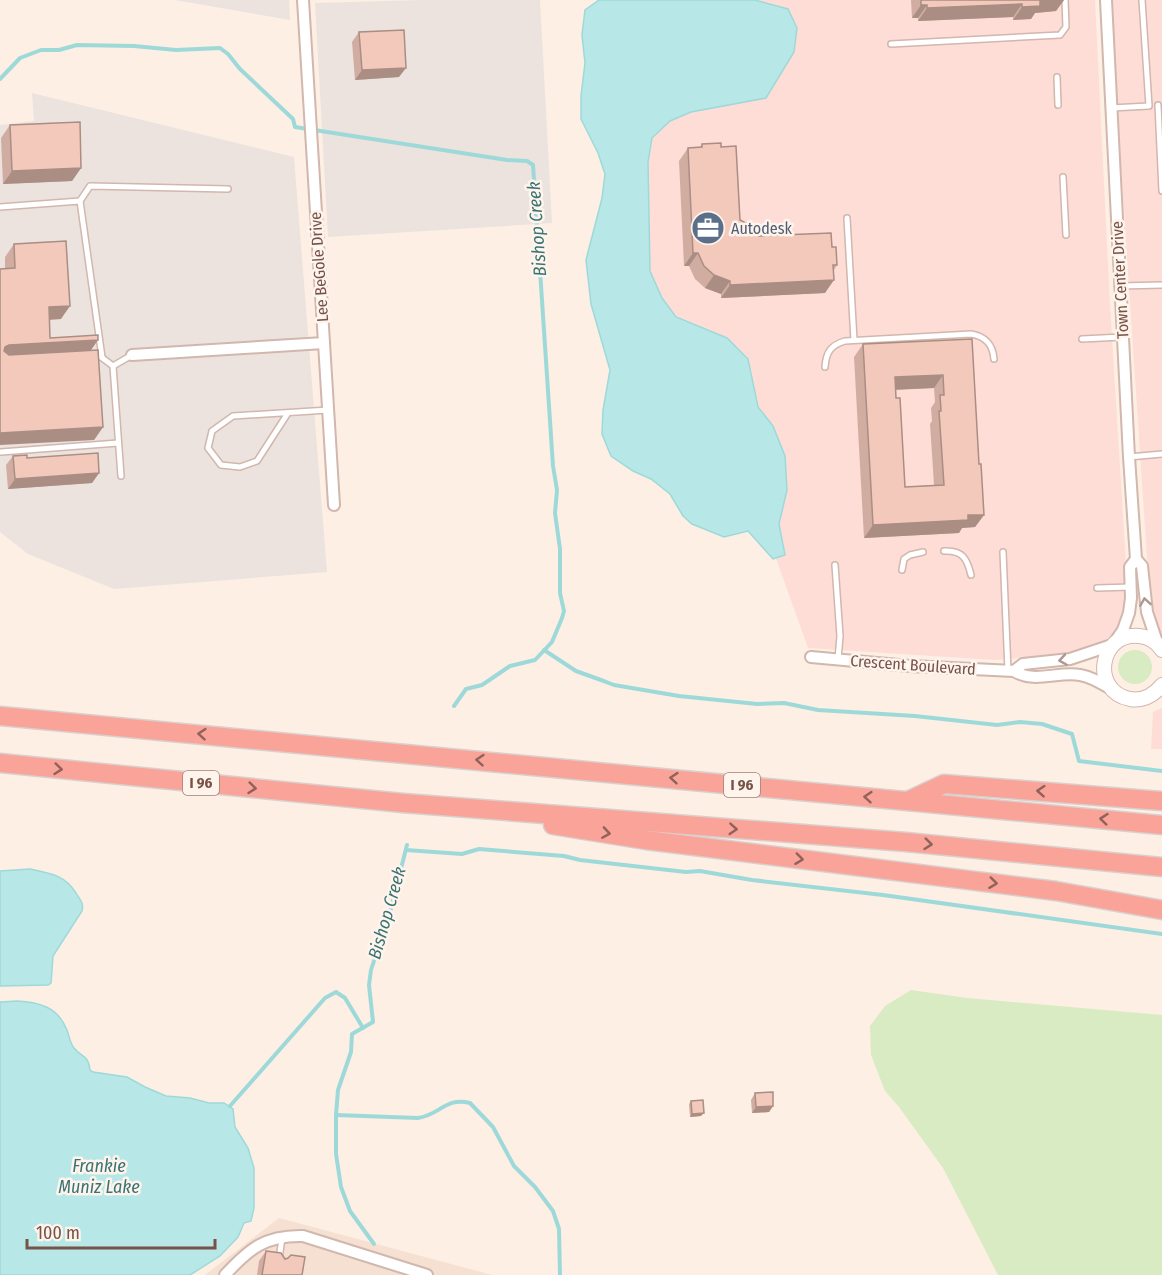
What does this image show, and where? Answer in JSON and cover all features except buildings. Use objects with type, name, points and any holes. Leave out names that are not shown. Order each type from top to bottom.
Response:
[{"type":"highway","name":"I 96","points":[[0,716],[1162,825]]},
{"type":"highway","name":"I 96","points":[[0,763],[403,803],[906,842],[1162,867]]},
{"type":"highway","points":[[909,801],[944,784],[1162,801]]},
{"type":"highway","points":[[403,803],[646,840],[1056,891],[1162,910]]},
{"type":"street","name":"Lee BeGole Drive","points":[[132,355],[324,343],[303,0]]},
{"type":"street","name":"Town Center Drive","points":[[1106,0],[1122,337],[1136,559],[1131,567],[1131,605],[1126,623],[1113,644]]},
{"type":"street","points":[[324,343],[334,505]]},
{"type":"street","name":"Town Center Drive","points":[[1136,559],[1142,566],[1147,612],[1160,647]]},
{"type":"street","points":[[1160,647],[1151,640],[1128,636],[1113,644],[1104,662],[1106,681],[1118,695],[1134,699],[1151,695],[1161,688]]},
{"type":"street","name":"Crescent Boulevard","points":[[1011,671],[1023,664],[1070,659],[1113,644]]},
{"type":"street","name":"Crescent Boulevard","points":[[811,657],[1011,671],[1024,678],[1081,675],[1112,689]]},
{"type":"street","points":[[225,1275],[258,1244],[282,1237],[303,1236],[428,1275]]},
{"type":"lane","points":[[891,44],[1060,35],[1066,27],[1065,0]]},
{"type":"lane","points":[[1142,0],[1149,106]]},
{"type":"lane","points":[[1057,77],[1058,105]]},
{"type":"lane","points":[[1112,108],[1160,105],[1162,191]]},
{"type":"lane","points":[[1063,177],[1066,235]]},
{"type":"lane","points":[[102,357],[80,201],[90,186],[228,189]]},
{"type":"lane","points":[[0,207],[80,201]]},
{"type":"lane","points":[[847,218],[854,340]]},
{"type":"lane","points":[[1120,286],[1162,285]]},
{"type":"lane","points":[[825,367],[827,354],[831,348],[838,343],[854,340],[978,335],[991,345],[994,359]]},
{"type":"lane","points":[[1082,339],[1122,337]]},
{"type":"lane","points":[[113,366],[132,355]]},
{"type":"lane","points":[[91,357],[102,357],[113,366],[121,476]]},
{"type":"lane","points":[[288,413],[257,461],[240,467],[221,465],[208,448],[212,431],[232,416],[328,410]]},
{"type":"lane","points":[[2,452],[118,443]]},
{"type":"lane","points":[[1129,457],[1162,454]]},
{"type":"lane","points":[[944,551],[961,553],[966,559],[971,575]]},
{"type":"lane","points":[[902,570],[904,559],[923,552]]},
{"type":"lane","points":[[1003,552],[1011,671]]},
{"type":"lane","points":[[835,565],[840,636],[838,660]]},
{"type":"lane","points":[[1096,588],[1131,586]]},
{"type":"lane","points":[[279,1264],[282,1237]]},
{"type":"shaded area","points":[[175,0],[289,0],[290,20]]},
{"type":"shaded area","points":[[540,0],[552,223],[328,237],[315,3]]},
{"type":"shaded area","points":[[696,0],[1095,0],[1110,305],[1127,580],[1121,623],[1110,638],[1087,649],[1051,656],[995,660],[808,648],[764,525],[612,268],[626,107]]},
{"type":"shaded area","points":[[1110,0],[1162,0],[1162,640],[1152,634]]},
{"type":"shaded area","points":[[32,93],[294,157],[327,572],[114,589],[28,554],[0,532],[0,125],[34,121]]},
{"type":"shaded area","points":[[1162,708],[1162,749],[1151,749],[1153,712]]},
{"type":"shaded area","points":[[279,1218],[492,1275],[205,1275]]},
{"type":"green space","points":[[1135,650],[1147,655],[1152,667],[1147,679],[1135,684],[1123,679],[1118,667],[1123,655]]},
{"type":"green space","points":[[911,990],[967,998],[1162,1015],[1162,1275],[998,1275],[943,1168],[885,1091],[871,1055],[870,1026],[885,1006]]},
{"type":"water","points":[[599,0],[755,0],[788,9],[797,28],[794,52],[766,98],[691,112],[670,121],[652,138],[648,162],[650,271],[662,298],[676,317],[727,338],[748,359],[758,407],[773,426],[785,456],[787,490],[779,524],[785,555],[773,559],[748,531],[724,537],[692,524],[683,516],[670,494],[651,479],[633,471],[611,456],[602,434],[603,410],[610,370],[591,304],[586,260],[602,198],[605,174],[598,153],[581,119],[585,63],[582,35],[585,10]]},
{"type":"water","points":[[30,869],[50,874],[67,882],[81,901],[82,911],[53,956],[51,983],[48,985],[0,986],[0,871]]},
{"type":"water","name":"Frankie Muniz Lake","points":[[0,1002],[33,1003],[53,1011],[63,1022],[73,1046],[86,1059],[93,1072],[127,1077],[166,1096],[224,1103],[233,1109],[235,1127],[248,1148],[254,1168],[254,1208],[251,1221],[244,1223],[238,1237],[220,1256],[190,1275],[0,1275]]},
{"type":"waterway","name":"Bishop Creek","points":[[0,79],[20,58],[41,50],[59,50],[77,45],[134,46],[176,50],[220,48],[293,119],[295,127],[507,160],[527,161],[533,165],[553,466],[557,490],[555,513],[560,549],[560,593],[564,611],[552,642],[535,660],[510,666],[482,685],[466,689],[454,706]]},
{"type":"waterway","points":[[544,650],[576,671],[614,685],[679,696],[757,704],[784,703],[818,710],[915,716],[997,725],[1020,722],[1042,724],[1072,734],[1079,761],[1162,771]]},
{"type":"waterway","name":"Bishop Creek","points":[[374,1244],[350,1211],[341,1187],[336,1154],[338,1090],[351,1052],[352,1034],[373,1022],[369,985],[371,970],[390,912],[407,845]]},
{"type":"waterway","points":[[406,850],[462,854],[479,849],[564,856],[580,860],[686,872],[700,871],[752,880],[883,895],[1162,934]]},
{"type":"waterway","points":[[230,1106],[325,998],[336,992],[345,998],[363,1028]]},
{"type":"waterway","points":[[336,1115],[418,1118],[432,1114],[454,1102],[470,1103],[493,1127],[514,1166],[535,1187],[553,1211],[559,1229],[560,1275]]},
{"type":"place","name":"Autodesk","points":[[708,228]]}]
